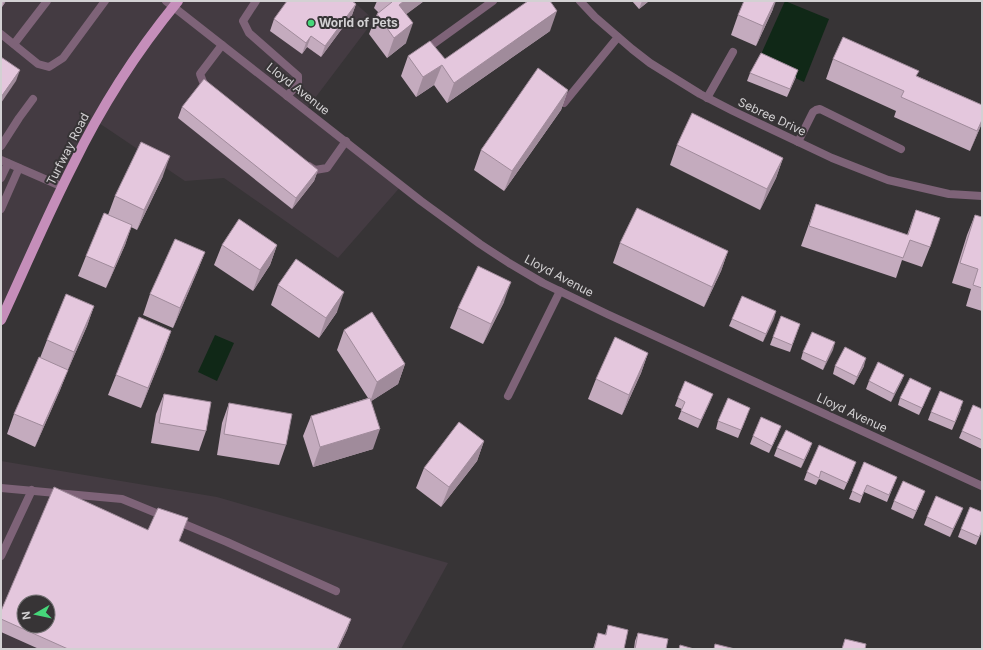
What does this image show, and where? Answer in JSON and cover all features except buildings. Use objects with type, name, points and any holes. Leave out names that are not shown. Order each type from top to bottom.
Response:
[{"type":"main road","name":"Turfway Road","points":[[1,320],[63,186],[96,120],[172,3]]},
{"type":"street","points":[[14,44],[47,1]]},
{"type":"street","points":[[1,34],[38,64],[49,67],[63,58],[105,1]]},
{"type":"street","points":[[256,1],[243,21],[249,33],[298,76],[298,84],[287,96]]},
{"type":"street","points":[[425,50],[493,1]]},
{"type":"street","name":"Sebree Drive","points":[[580,1],[595,17],[650,63],[707,98],[832,158],[888,180],[949,194],[982,196]]},
{"type":"street","name":"Lloyd Avenue","points":[[172,3],[222,45],[421,201],[480,244],[542,283],[982,486]]},
{"type":"street","points":[[564,103],[618,37]]},
{"type":"street","points":[[217,96],[205,87],[200,74],[222,45]]},
{"type":"street","points":[[707,98],[733,52]]},
{"type":"street","points":[[1,146],[33,99]]},
{"type":"street","points":[[798,142],[813,112],[820,109],[901,149]]},
{"type":"street","points":[[302,161],[315,170],[327,168],[346,141]]},
{"type":"street","points":[[1,178],[5,161],[63,186]]},
{"type":"street","points":[[1,210],[19,168]]},
{"type":"street","points":[[508,396],[560,291]]},
{"type":"street","points":[[1,488],[122,499],[227,542],[336,591]]},
{"type":"street","points":[[1,556],[32,490]]},
{"type":"shaded area","points":[[1,1],[353,1],[374,20],[306,110],[402,185],[338,258],[224,178],[185,181],[96,121],[1,320]]},
{"type":"shaded area","points":[[785,1],[829,19],[804,82],[758,61]]},
{"type":"shaded area","points":[[215,335],[234,343],[217,381],[198,372]]},
{"type":"shaded area","points":[[1,461],[217,497],[448,563],[401,649],[1,649]]},
{"type":"place","name":"World of Pets","points":[[311,23]]}]
